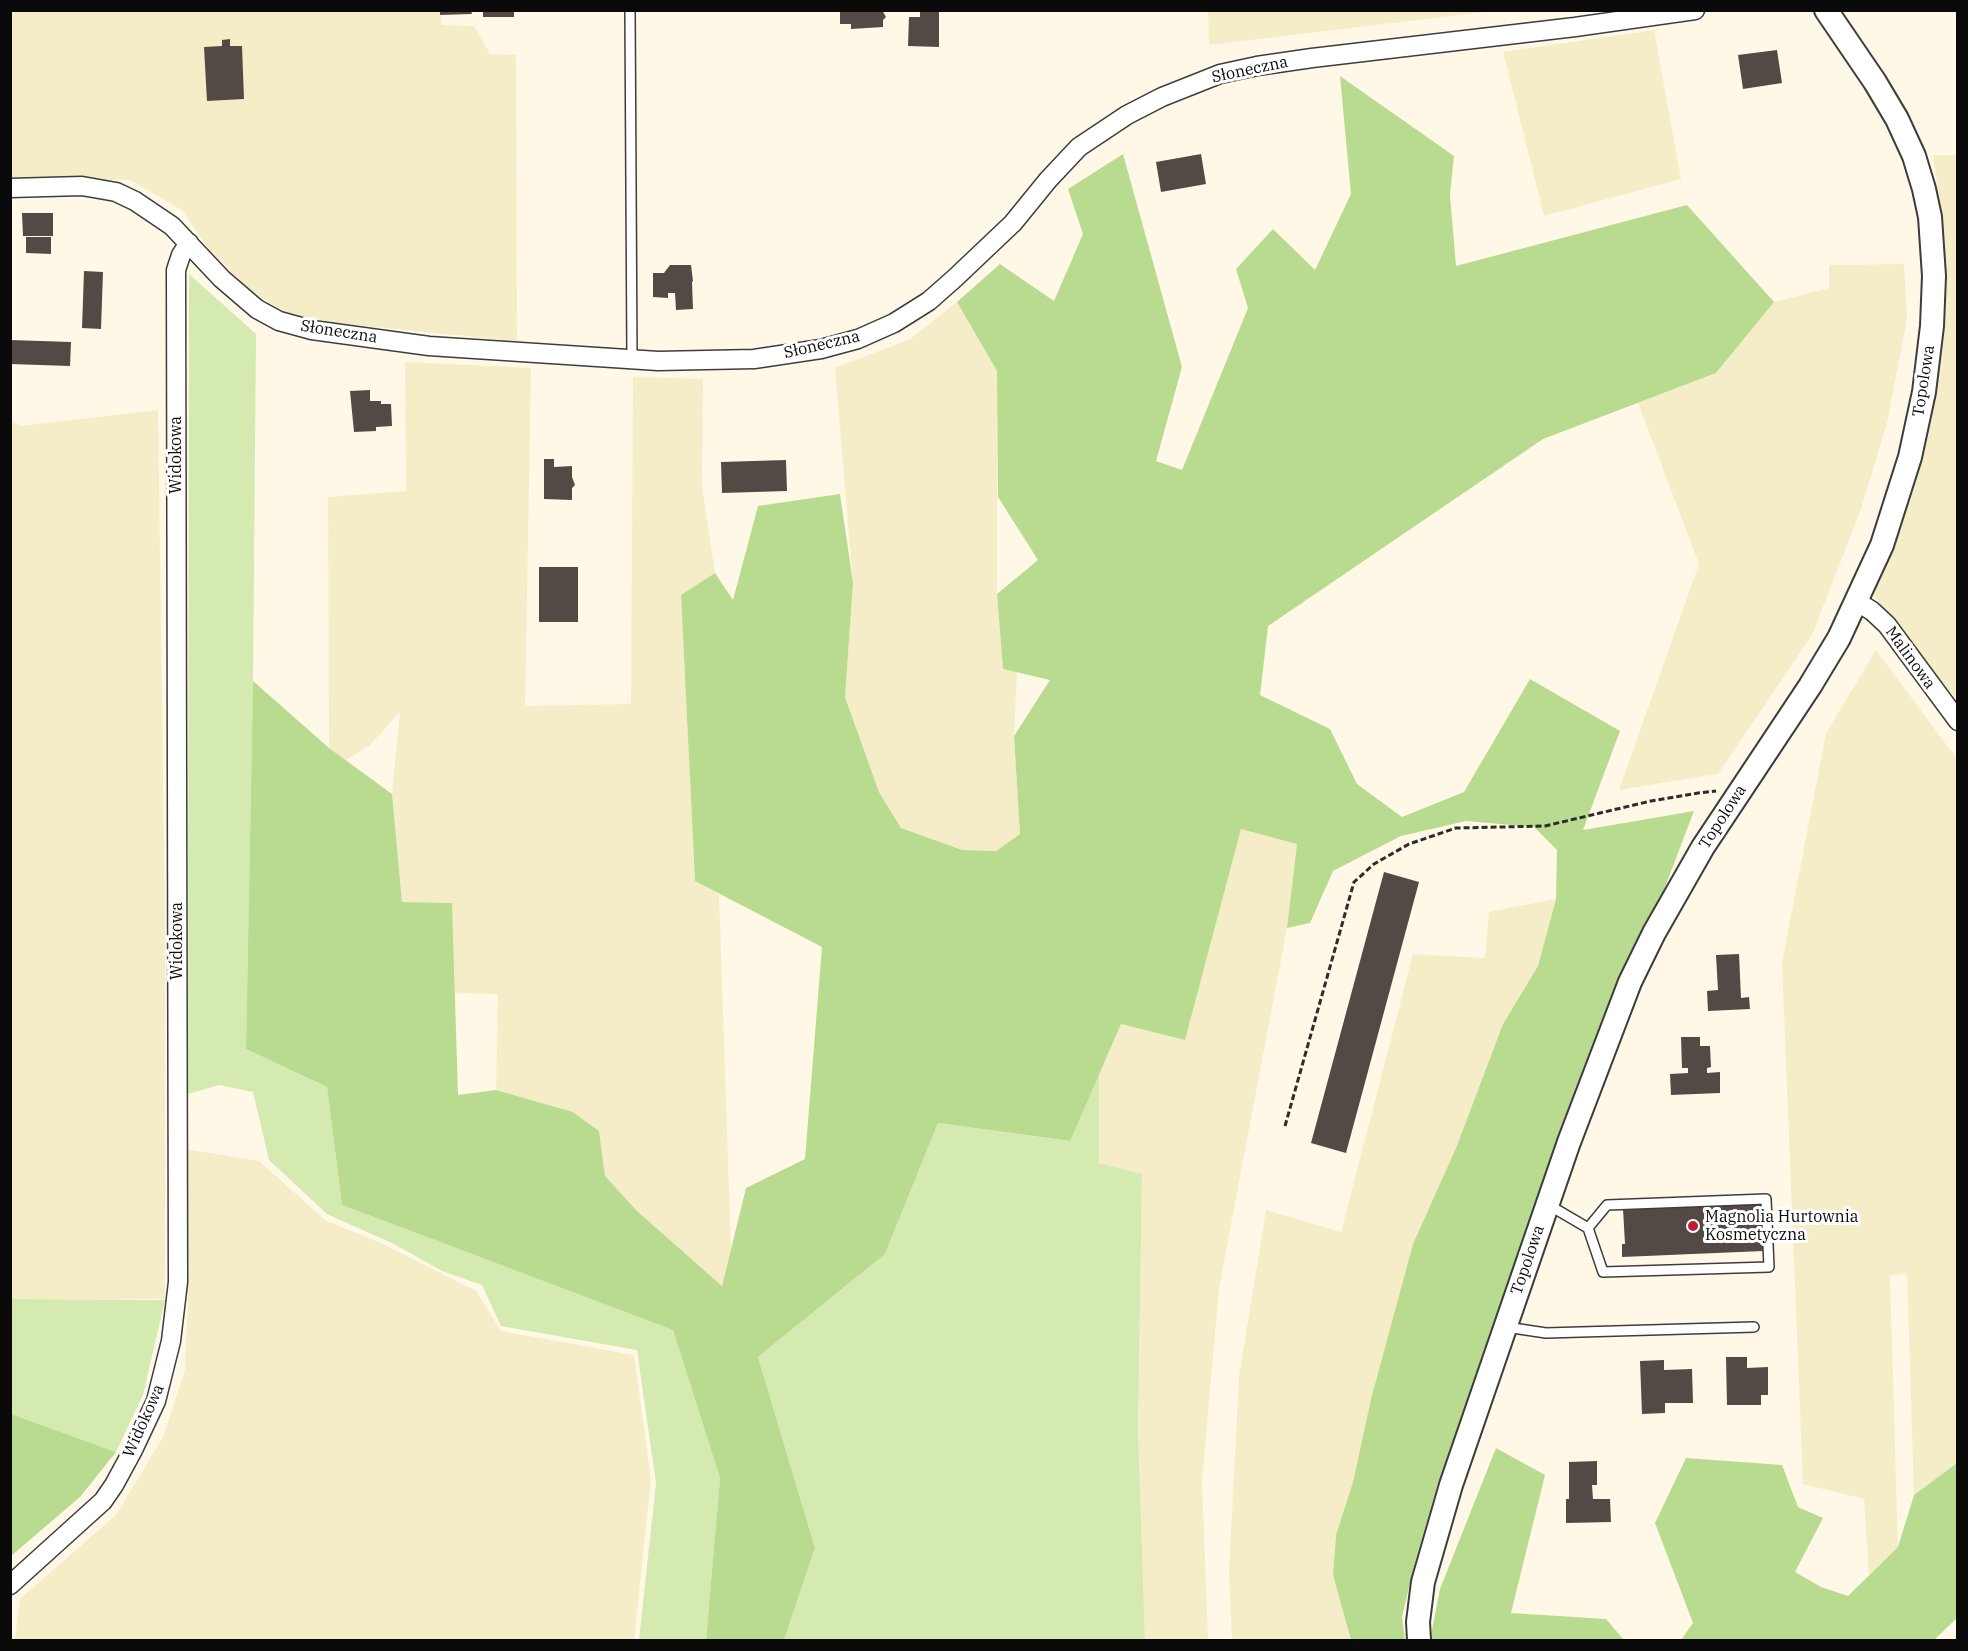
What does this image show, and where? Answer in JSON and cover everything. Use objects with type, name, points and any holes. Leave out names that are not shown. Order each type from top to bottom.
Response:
[{"type":"street","name":"Słoneczna","points":[[10,188],[82,186],[116,192],[152,211],[189,243],[222,279],[257,309],[279,321],[302,327],[429,346],[658,362],[754,359],[821,349],[858,339],[894,323],[929,300],[955,278],[1013,223],[1048,180],[1080,147],[1127,115],[1161,97],[1220,74],[1312,58],[1575,27],[1695,10]]},
{"type":"street","name":"Topolowa","points":[[1419,1641],[1420,1596],[1429,1557],[1451,1485],[1547,1204],[1588,1089],[1630,982],[1673,899],[1735,797],[1810,686],[1839,638],[1888,530],[1916,434],[1927,375],[1932,326],[1934,257],[1928,207],[1914,156],[1897,120],[1826,10]]},
{"type":"street","name":"Widokowa","points":[[10,1585],[103,1501],[114,1485],[156,1401],[171,1341],[178,1282],[176,270],[181,255],[189,243]]},
{"type":"street","name":"Malinowa","points":[[1856,601],[1872,611],[1887,626],[1958,722]]},
{"type":"lane","points":[[630,10],[632,360]]},
{"type":"lane","points":[[1547,1204],[1588,1228],[1604,1272],[1768,1266],[1766,1199],[1607,1205],[1588,1228]]},
{"type":"lane","points":[[1506,1327],[1546,1333],[1754,1327]]},
{"type":"path","points":[[1285,1126],[1354,882],[1374,864],[1409,844],[1456,828],[1545,826],[1651,801],[1698,793],[1719,791],[1735,797]]},
{"type":"shaded area","points":[[1208,10],[1493,10],[1493,11],[1209,45]]},
{"type":"shaded area","points":[[11,11],[440,11],[442,25],[474,26],[490,54],[516,55],[517,341],[334,323],[285,312],[248,289],[208,248],[182,210],[130,180],[11,178]]},
{"type":"shaded area","points":[[1654,30],[1681,179],[1544,216],[1503,52]]},
{"type":"shaded area","points":[[1933,155],[1957,155],[1957,700],[1872,593],[1928,436],[1940,326],[1945,242]]},
{"type":"shaded area","points":[[1904,264],[1907,319],[1887,423],[1860,512],[1812,635],[1718,774],[1619,790],[1699,564],[1638,403],[1716,373],[1774,302],[1829,288],[1829,265]]},
{"type":"shaded area","points":[[957,302],[997,371],[997,594],[1003,669],[1017,672],[1014,736],[1020,834],[996,851],[962,850],[901,828],[879,792],[845,697],[853,583],[835,368],[910,339]]},
{"type":"shaded area","points":[[405,362],[531,368],[525,706],[631,704],[633,377],[703,379],[702,486],[715,573],[681,595],[695,881],[719,894],[731,1249],[722,1286],[637,1211],[605,1176],[599,1131],[573,1112],[496,1090],[498,994],[455,993],[452,903],[402,902],[392,794],[400,712],[370,745],[346,760],[329,748],[328,497],[406,491]]},
{"type":"shaded area","points":[[158,410],[165,919],[165,1299],[11,1299],[11,421],[21,426]]},
{"type":"shaded area","points":[[1876,650],[1957,759],[1957,1463],[1914,1495],[1907,1273],[1890,1276],[1898,1547],[1869,1575],[1864,1499],[1803,1484],[1782,963],[1826,733]]},
{"type":"shaded area","points":[[1241,829],[1297,844],[1287,928],[1219,1288],[1202,1481],[1208,1640],[1145,1640],[1138,1430],[1142,1174],[1099,1163],[1099,1073],[1121,1024],[1185,1040]]},
{"type":"shaded area","points":[[1556,899],[1538,966],[1503,1024],[1456,1148],[1413,1244],[1371,1399],[1353,1482],[1336,1535],[1333,1575],[1351,1640],[1232,1640],[1229,1572],[1239,1377],[1266,1210],[1341,1232],[1413,954],[1485,958],[1489,912]]},
{"type":"shaded area","points":[[185,1149],[259,1161],[325,1220],[383,1244],[476,1291],[501,1331],[634,1355],[651,1479],[634,1640],[15,1640],[20,1599],[116,1515],[163,1437],[185,1370],[188,1295]]},
{"type":"green space","points":[[1340,76],[1454,156],[1450,195],[1456,266],[1687,205],[1774,302],[1716,373],[1543,439],[1268,626],[1260,695],[1330,729],[1357,784],[1402,817],[1464,792],[1530,679],[1620,731],[1583,830],[1694,811],[1438,1483],[1402,1617],[1405,1640],[1351,1640],[1333,1575],[1336,1535],[1353,1482],[1371,1399],[1413,1244],[1456,1148],[1503,1024],[1538,966],[1556,899],[1557,850],[1534,827],[1466,821],[1401,836],[1333,871],[1310,923],[1287,928],[1297,844],[1241,829],[1185,1040],[1121,1024],[1070,1141],[938,1123],[885,1254],[758,1357],[815,1548],[784,1640],[706,1640],[720,1478],[673,1330],[342,1205],[327,1087],[246,1049],[253,681],[329,748],[392,794],[402,902],[452,903],[458,1095],[496,1090],[573,1112],[599,1131],[605,1176],[637,1211],[722,1286],[746,1188],[805,1159],[822,947],[695,881],[681,595],[715,573],[733,600],[758,506],[840,494],[853,583],[845,697],[879,792],[901,828],[962,850],[996,851],[1020,834],[1014,736],[1050,680],[1003,669],[997,594],[1038,560],[998,497],[997,371],[957,302],[1000,264],[1054,301],[1083,234],[1068,189],[1123,154],[1182,367],[1156,461],[1182,470],[1248,308],[1236,269],[1273,229],[1315,270],[1351,194]]},
{"type":"green space","points":[[189,274],[256,334],[253,682],[246,1049],[327,1087],[342,1205],[673,1330],[720,1478],[706,1640],[639,1640],[656,1483],[637,1350],[501,1326],[482,1285],[442,1271],[394,1244],[327,1214],[269,1160],[253,1092],[219,1085],[188,1094]]},
{"type":"green space","points":[[1099,1073],[1099,1163],[1142,1174],[1138,1430],[1145,1640],[784,1640],[815,1548],[758,1357],[885,1254],[938,1123],[1069,1141]]},
{"type":"green space","points":[[11,1299],[165,1300],[143,1395],[116,1452],[11,1414]]},
{"type":"green space","points":[[11,1414],[116,1452],[80,1497],[11,1556]]},
{"type":"green space","points":[[1496,1448],[1545,1475],[1511,1613],[1606,1619],[1624,1640],[1430,1640],[1440,1589]]},
{"type":"green space","points":[[1686,1458],[1782,1465],[1798,1507],[1823,1518],[1795,1572],[1821,1587],[1848,1596],[1898,1547],[1914,1495],[1957,1463],[1957,1618],[1934,1640],[1681,1640],[1693,1623],[1655,1523]]},
{"type":"building","points":[[440,10],[471,10],[472,14],[440,15]]},
{"type":"building","points":[[483,10],[514,10],[514,17],[483,17]]},
{"type":"building","points":[[840,10],[882,10],[886,17],[883,20],[883,27],[851,29],[851,24],[840,24]]},
{"type":"building","points":[[920,11],[939,11],[939,47],[908,46],[909,17],[920,17]]},
{"type":"building","points":[[230,39],[230,46],[242,46],[244,99],[207,101],[204,47],[222,46],[222,40]]},
{"type":"building","points":[[1777,50],[1782,83],[1743,89],[1738,55]]},
{"type":"building","points":[[1201,154],[1206,184],[1161,192],[1156,162]]},
{"type":"building","points":[[22,213],[53,213],[53,236],[23,236]]},
{"type":"building","points":[[26,237],[51,237],[51,254],[26,253]]},
{"type":"building","points":[[670,265],[691,265],[693,309],[676,310],[675,293],[668,293],[668,298],[653,297],[653,273],[664,273]]},
{"type":"building","points":[[84,271],[103,272],[101,329],[82,328]]},
{"type":"building","points":[[10,340],[71,342],[70,366],[10,364]]},
{"type":"building","points":[[370,390],[370,401],[391,404],[392,426],[376,427],[376,431],[354,432],[350,391]]},
{"type":"building","points":[[544,459],[554,459],[554,467],[572,466],[575,485],[572,488],[572,500],[544,499]]},
{"type":"building","points":[[786,460],[787,491],[722,493],[721,462]]},
{"type":"building","points":[[539,567],[578,567],[578,622],[539,622]]},
{"type":"building","points":[[1384,872],[1419,882],[1346,1153],[1311,1143]]},
{"type":"building","points":[[1739,954],[1741,998],[1749,997],[1750,1009],[1708,1011],[1707,991],[1718,990],[1716,955]]},
{"type":"building","points":[[1681,1037],[1700,1037],[1700,1046],[1710,1046],[1711,1067],[1707,1068],[1707,1073],[1720,1072],[1720,1093],[1671,1095],[1670,1074],[1688,1073],[1688,1068],[1682,1068]]},
{"type":"building","name":"Magnolia Hurtownia Kosmetyczna","points":[[1761,1204],[1763,1251],[1622,1257],[1622,1244],[1625,1244],[1623,1209]]},
{"type":"building","points":[[1726,1357],[1747,1357],[1747,1368],[1768,1367],[1768,1395],[1761,1395],[1761,1405],[1727,1405]]},
{"type":"building","points":[[1664,1360],[1664,1370],[1692,1369],[1693,1403],[1665,1403],[1665,1413],[1642,1414],[1640,1361]]},
{"type":"building","points":[[1597,1461],[1597,1485],[1592,1485],[1593,1499],[1610,1499],[1611,1522],[1566,1523],[1566,1499],[1569,1499],[1569,1462]]},
{"type":"place","name":"Magnolia Hurtownia Kosmetyczna","points":[[1693,1226]]}]
